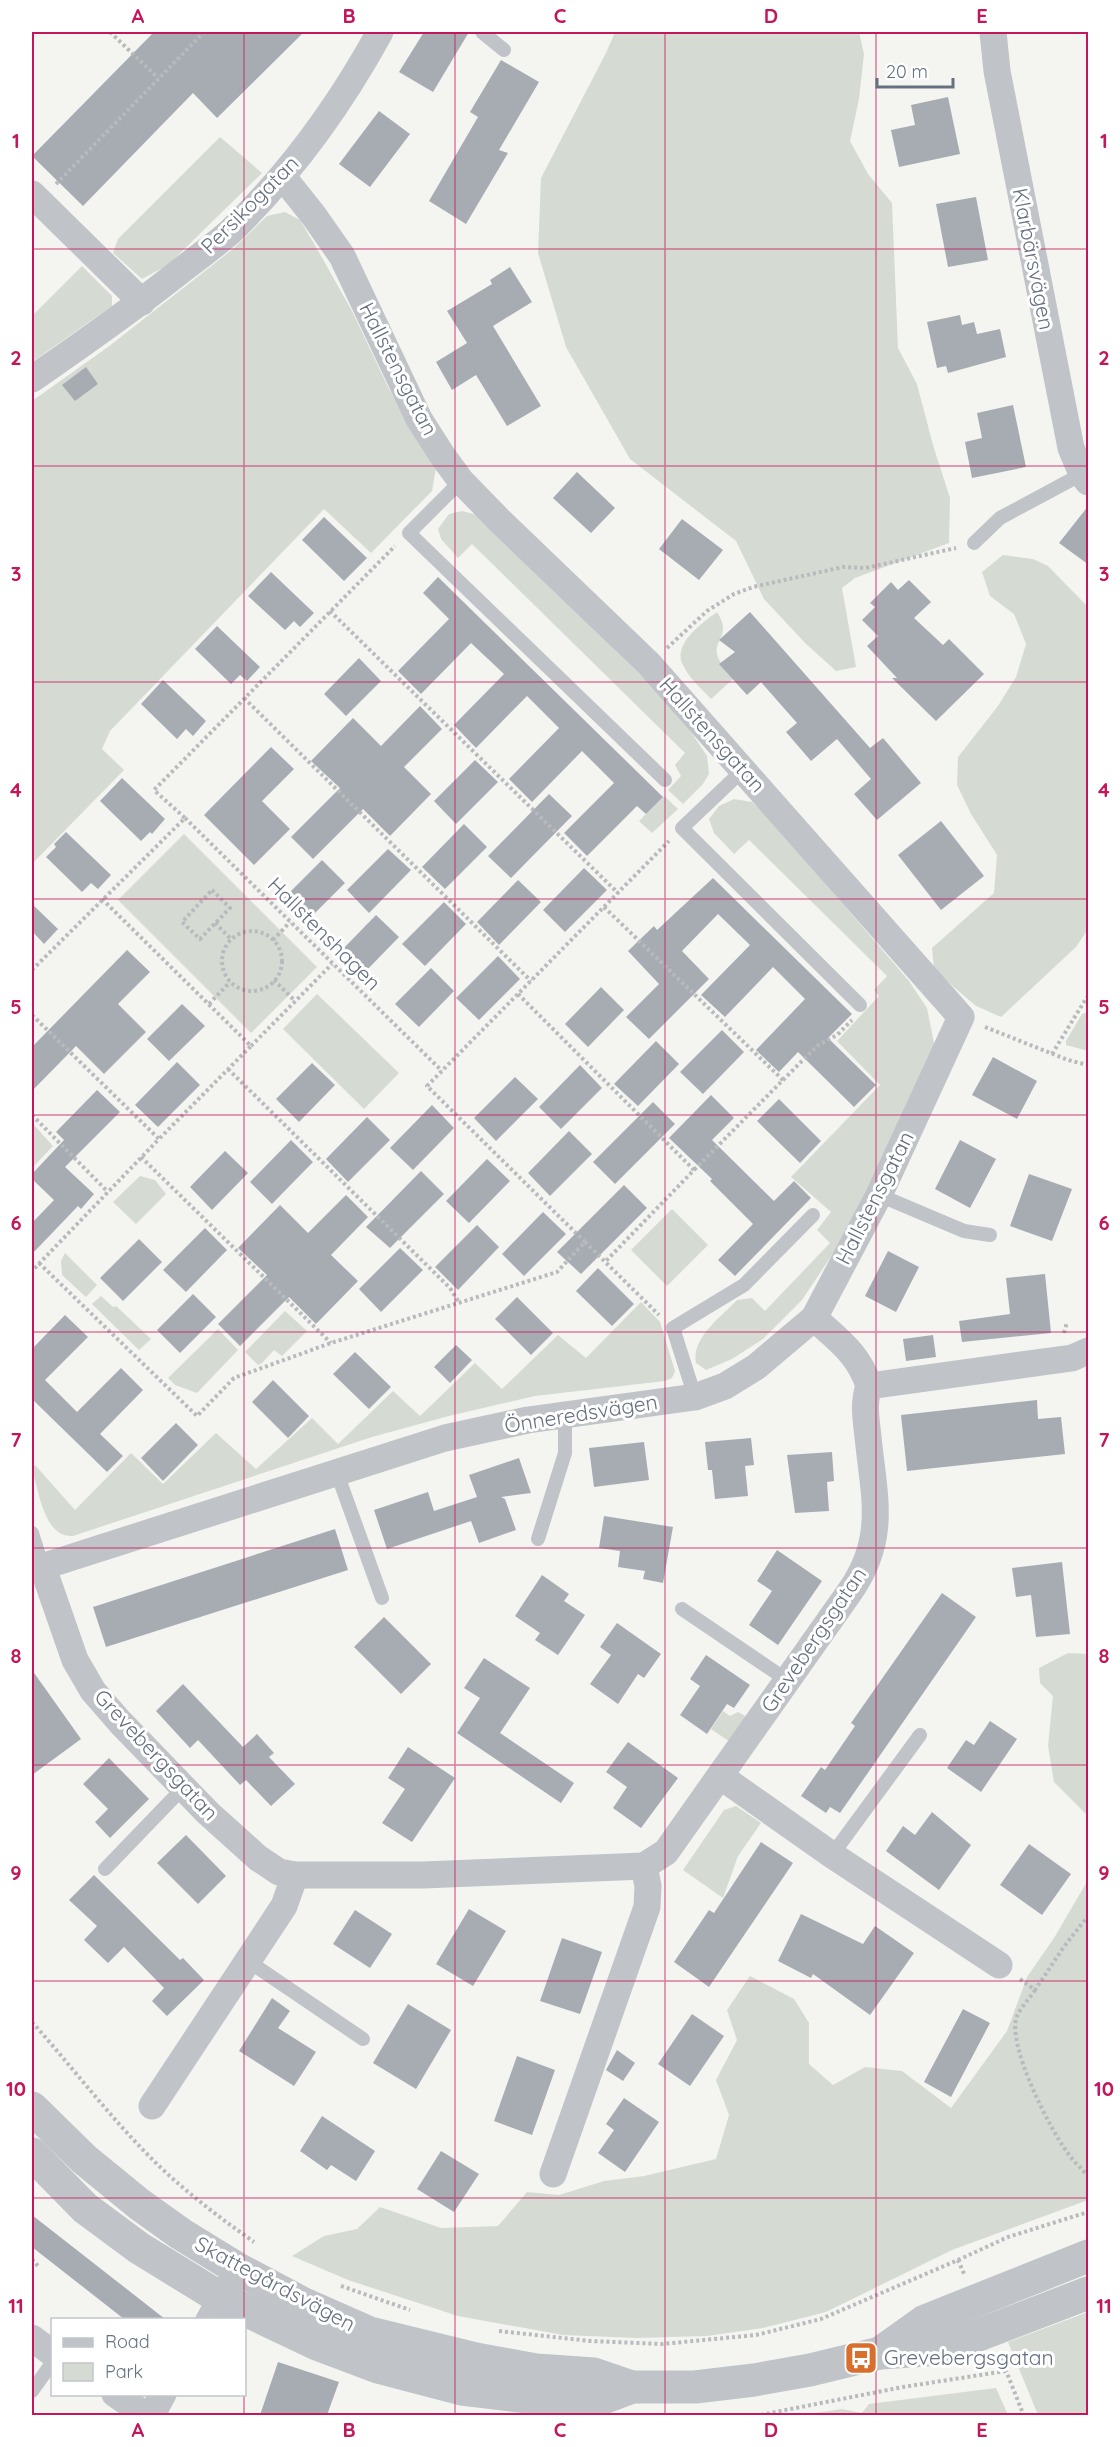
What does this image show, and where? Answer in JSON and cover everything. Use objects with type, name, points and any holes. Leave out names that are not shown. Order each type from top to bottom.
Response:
[{"type":"street","name":"Persikogatan","points":[[32,379],[142,302],[228,233],[283,177],[328,115],[380,32]]},
{"type":"street","name":"Klarbärsvägen","points":[[993,32],[997,71],[1071,448],[1085,478]]},
{"type":"street","name":"Hallstensgatan","points":[[283,177],[342,256],[419,419],[461,481],[649,664],[961,1017],[879,1195],[814,1318]]},
{"type":"street","points":[[35,198],[142,302]]},
{"type":"street","points":[[814,1318],[850,1351],[863,1367],[869,1386],[1064,1359],[1089,1351]]},
{"type":"street","name":"Önneredsvägen","points":[[37,1569],[445,1438],[528,1419],[695,1397],[725,1386],[756,1367],[814,1318]]},
{"type":"street","name":"Grevebergsgatan","points":[[37,1569],[75,1659],[93,1691],[183,1788],[258,1858],[279,1872],[295,1875],[423,1875],[644,1866],[666,1851],[855,1584],[870,1556],[877,1517],[864,1409],[869,1386]]},
{"type":"street","points":[[720,1776],[832,1855],[999,1965]]},
{"type":"street","points":[[553,2174],[646,1907],[648,1886],[644,1866]]},
{"type":"street","points":[[152,2106],[284,1906],[295,1875]]},
{"type":"street","name":"Skattegårdsvägen","points":[[32,2108],[84,2159],[139,2204],[181,2234],[238,2269],[302,2303],[370,2333],[476,2359],[536,2370],[594,2374],[632,2387],[695,2387],[754,2380],[810,2370],[880,2353],[942,2349],[1089,2293]]},
{"type":"street","name":"Skattegårdsvägen","points":[[32,2154],[85,2208],[215,2309],[241,2318]]},
{"type":"street","name":"Skattegårdsvägen","points":[[880,2353],[925,2321],[1089,2256]]},
{"type":"street","points":[[215,2309],[238,2269]]},
{"type":"street","name":"Skattegårdsvägen","points":[[246,2320],[378,2367],[462,2389],[552,2400],[595,2401],[632,2387]]},
{"type":"street","points":[[32,2338],[51,2352]]},
{"type":"street","points":[[118,2396],[149,2415],[162,2396]]},
{"type":"lane","points":[[482,32],[504,50]]},
{"type":"lane","points":[[974,543],[1000,518],[1085,478]]},
{"type":"lane","points":[[461,481],[409,533],[665,780]]},
{"type":"lane","points":[[743,770],[682,828],[860,1005]]},
{"type":"lane","points":[[879,1195],[964,1231],[990,1235]]},
{"type":"lane","points":[[695,1397],[673,1328],[744,1285],[813,1215]]},
{"type":"lane","points":[[538,1539],[565,1454],[565,1414]]},
{"type":"lane","points":[[337,1473],[382,1598]]},
{"type":"lane","points":[[32,1533],[37,1569]]},
{"type":"lane","points":[[682,1609],[788,1680]]},
{"type":"lane","points":[[832,1855],[920,1735]]},
{"type":"lane","points":[[105,1869],[183,1788]]},
{"type":"lane","points":[[248,1961],[363,2039]]},
{"type":"lane","points":[[32,2391],[51,2364]]},
{"type":"path","points":[[110,32],[158,78]]},
{"type":"path","points":[[35,198],[204,32]]},
{"type":"path","points":[[409,533],[244,698],[531,981]]},
{"type":"path","points":[[649,664],[707,611],[734,594],[753,587],[843,567],[866,568],[974,543]]},
{"type":"path","points":[[330,611],[618,893]]},
{"type":"path","name":"Hallstenshagen","points":[[244,698],[154,790],[442,1071]]},
{"type":"path","points":[[32,970],[185,818]]},
{"type":"path","points":[[673,1328],[427,1086],[682,828]]},
{"type":"path","points":[[212,890],[230,908],[215,923],[200,939],[182,922],[212,890]]},
{"type":"path","points":[[102,899],[251,1046]]},
{"type":"path","points":[[604,907],[783,1080]]},
{"type":"path","points":[[273,940],[290,922]]},
{"type":"path","points":[[215,923],[231,939]]},
{"type":"path","points":[[254,931],[263,933],[273,940],[279,947],[282,959],[280,972],[274,980],[266,987],[254,991],[230,982],[224,971],[222,958],[231,939],[242,933],[254,931]]},
{"type":"path","points":[[32,1271],[332,964]]},
{"type":"path","points":[[274,980],[295,1001]]},
{"type":"path","points":[[209,1004],[230,982]]},
{"type":"path","points":[[518,994],[694,1170]]},
{"type":"path","points":[[1052,1054],[1086,997]]},
{"type":"path","points":[[605,1262],[817,1046],[837,1035],[859,1013],[860,1005]]},
{"type":"path","points":[[32,1015],[159,1140]]},
{"type":"path","points":[[961,1017],[1052,1054],[1089,1065]]},
{"type":"path","points":[[228,1069],[450,1288],[458,1302]]},
{"type":"path","points":[[32,1115],[108,1192]]},
{"type":"path","points":[[141,1157],[331,1343]]},
{"type":"path","points":[[39,1263],[197,1416],[234,1378],[331,1343],[557,1272],[585,1242]]},
{"type":"path","points":[[1089,1916],[1063,1948],[1017,2018],[1017,2038],[1027,2075],[1045,2117],[1067,2153],[1089,2176]]},
{"type":"path","points":[[999,1965],[1035,1990]]},
{"type":"path","points":[[32,2022],[83,2084],[155,2162],[188,2193],[263,2248]]},
{"type":"path","points":[[488,2329],[590,2342],[662,2344],[756,2335],[821,2319],[1008,2237],[1089,2212]]},
{"type":"path","points":[[32,2259],[38,2266]]},
{"type":"path","points":[[958,2260],[966,2278]]},
{"type":"path","points":[[335,2283],[412,2311]]},
{"type":"path","points":[[998,2352],[1024,2415]]},
{"type":"path","points":[[755,2415],[1006,2371]]},
{"type":"path","points":[[875,2386],[876,2392]]},
{"type":"green space","points":[[615,32],[859,32],[864,54],[859,99],[850,141],[868,174],[892,203],[898,348],[917,384],[950,498],[949,543],[855,578],[842,588],[856,667],[836,671],[805,643],[764,599],[736,541],[630,459],[566,347],[538,253],[541,178]]},
{"type":"green space","points":[[220,137],[262,173],[168,265],[142,279],[113,253],[118,239]]},
{"type":"green space","points":[[285,212],[300,220],[316,247],[352,311],[389,389],[436,468],[432,491],[371,553],[324,509],[110,731],[102,749],[124,770],[32,864],[32,401],[108,347],[233,249],[267,216]]},
{"type":"green space","points":[[82,266],[112,296],[112,306],[32,362],[32,316]]},
{"type":"green space","points":[[462,511],[478,515],[677,711],[707,756],[709,774],[703,784],[683,804],[668,790],[681,776],[675,765],[685,753],[472,544],[458,558],[441,539],[438,529],[449,514]]},
{"type":"green space","points":[[1003,555],[1033,559],[1048,566],[1088,607],[1088,929],[1076,947],[1001,1017],[976,1006],[934,970],[932,948],[994,893],[997,855],[971,814],[957,785],[958,757],[998,706],[1016,677],[1026,644],[1014,614],[990,596],[982,572]]},
{"type":"green space","points":[[717,612],[723,631],[717,654],[733,679],[711,699],[684,667],[681,651],[690,635]]},
{"type":"green space","points":[[664,796],[678,809],[652,833],[639,821]]},
{"type":"green space","points":[[734,799],[752,802],[771,820],[909,981],[927,1008],[935,1048],[922,1084],[838,1246],[802,1300],[763,1339],[732,1359],[706,1370],[696,1363],[696,1354],[698,1345],[709,1328],[737,1300],[752,1298],[765,1311],[830,1243],[817,1230],[831,1212],[791,1177],[880,1085],[837,1041],[879,996],[874,990],[887,976],[749,840],[734,854],[714,833],[709,819],[719,806]]},
{"type":"green space","points":[[184,834],[317,967],[251,1033],[118,900]]},
{"type":"green space","points":[[317,994],[399,1073],[364,1109],[283,1029]]},
{"type":"green space","points":[[1088,1012],[1088,1051],[1066,1045],[1066,1041],[1082,1014]]},
{"type":"green space","points":[[32,1123],[53,1146],[32,1168]]},
{"type":"green space","points":[[140,1176],[155,1180],[166,1194],[136,1224],[113,1202]]},
{"type":"green space","points":[[672,1209],[708,1245],[667,1286],[631,1250]]},
{"type":"green space","points":[[65,1253],[97,1285],[86,1297],[62,1275],[61,1261]]},
{"type":"green space","points":[[101,1296],[113,1307],[116,1306],[151,1339],[139,1350],[92,1304]]},
{"type":"green space","points":[[641,1302],[660,1322],[675,1371],[672,1378],[665,1381],[535,1396],[449,1416],[372,1437],[73,1536],[63,1535],[55,1529],[44,1512],[32,1469],[35,1465],[75,1510],[131,1453],[163,1484],[216,1433],[256,1469],[312,1418],[338,1444],[393,1391],[420,1416],[475,1363],[502,1389],[558,1335],[586,1358]]},
{"type":"green space","points":[[285,1311],[307,1331],[282,1356],[274,1350],[258,1365],[245,1352]]},
{"type":"green space","points":[[218,1329],[238,1350],[197,1393],[175,1385],[168,1378]]},
{"type":"green space","points":[[1068,1653],[1088,1654],[1088,1816],[1054,1782],[1048,1746],[1053,1696],[1040,1683],[1039,1668]]},
{"type":"green space","points":[[723,1711],[730,1716],[738,1712],[747,1717],[730,1742],[711,1729]]},
{"type":"green space","points":[[736,1806],[761,1823],[738,1856],[723,1898],[683,1870],[724,1810]]},
{"type":"green space","points":[[1088,1880],[1088,2200],[952,2250],[826,2312],[763,2328],[707,2336],[637,2338],[563,2335],[458,2316],[348,2280],[292,2256],[324,2236],[357,2229],[380,2207],[441,2228],[498,2226],[527,2192],[559,2195],[604,2181],[644,2176],[716,2159],[729,2115],[716,2080],[737,2040],[727,2010],[750,1976],[794,1999],[809,2023],[809,2064],[833,2085],[865,2067],[902,2071],[951,2108],[1007,2031],[1027,1977],[1054,1938]]},
{"type":"green space","points":[[1088,2312],[1088,2415],[1038,2415],[1008,2342]]},
{"type":"green space","points":[[996,2388],[1008,2415],[744,2415],[809,2414],[842,2409],[862,2413],[869,2404]]},
{"type":"building","points":[[154,32],[304,32],[217,118],[193,93],[83,206],[32,156]]},
{"type":"building","points":[[424,32],[469,32],[433,92],[399,72]]},
{"type":"building","points":[[501,60],[539,82],[499,150],[508,153],[466,224],[429,201],[478,117],[470,112]]},
{"type":"building","points":[[948,97],[960,154],[899,167],[891,130],[915,125],[911,105]]},
{"type":"building","points":[[379,111],[410,134],[370,187],[339,164]]},
{"type":"building","points":[[976,197],[988,260],[948,267],[936,204]]},
{"type":"building","points":[[510,267],[532,302],[493,326],[541,406],[507,426],[476,375],[452,390],[436,362],[467,343],[447,311],[492,284],[490,280]]},
{"type":"building","points":[[960,315],[962,325],[974,322],[977,334],[1000,329],[1006,357],[948,373],[946,366],[937,368],[927,322]]},
{"type":"building","points":[[86,367],[98,384],[75,401],[62,385]]},
{"type":"building","points":[[1013,405],[1026,467],[972,478],[965,442],[982,438],[977,413]]},
{"type":"building","points":[[577,472],[615,508],[591,533],[553,498]]},
{"type":"building","points":[[1089,505],[1089,565],[1059,543]]},
{"type":"building","points":[[324,517],[367,558],[344,581],[302,540]]},
{"type":"building","points":[[682,519],[723,550],[699,580],[659,549]]},
{"type":"building","points":[[271,572],[314,613],[300,627],[294,621],[285,630],[248,596]]},
{"type":"building","points":[[438,577],[663,797],[646,814],[637,806],[587,856],[564,833],[614,783],[582,751],[532,802],[509,779],[559,728],[527,696],[476,748],[454,725],[504,674],[471,643],[421,694],[398,671],[449,619],[423,593]]},
{"type":"building","points":[[909,580],[931,602],[914,618],[943,645],[949,639],[984,674],[936,721],[892,678],[897,678],[867,646],[878,636],[862,620],[875,607],[870,603],[891,582],[898,590]]},
{"type":"building","points":[[750,612],[870,748],[883,738],[921,783],[877,820],[854,794],[871,779],[837,739],[811,761],[786,732],[797,723],[761,682],[747,695],[719,664],[735,652],[719,640]]},
{"type":"building","points":[[217,626],[260,667],[247,681],[240,675],[231,684],[195,649]]},
{"type":"building","points":[[359,658],[381,681],[346,716],[324,694]]},
{"type":"building","points":[[163,680],[206,721],[193,736],[186,729],[177,739],[141,704]]},
{"type":"building","points":[[420,706],[442,729],[404,767],[431,794],[390,836],[363,809],[313,859],[291,837],[340,788],[311,761],[353,718],[381,746]]},
{"type":"building","points":[[271,747],[294,769],[262,801],[290,829],[254,865],[204,815]]},
{"type":"building","points":[[475,760],[498,782],[456,824],[434,801]]},
{"type":"building","points":[[122,778],[165,819],[152,834],[150,832],[141,841],[100,801]]},
{"type":"building","points":[[549,794],[572,816],[511,878],[488,856]]},
{"type":"building","points":[[941,821],[984,876],[941,910],[898,855]]},
{"type":"building","points":[[464,824],[487,847],[445,889],[422,867]]},
{"type":"building","points":[[66,832],[111,875],[98,889],[91,883],[82,892],[46,857],[56,847],[54,844]]},
{"type":"building","points":[[388,849],[411,870],[369,913],[347,890]]},
{"type":"building","points":[[322,860],[345,883],[307,921],[284,898]]},
{"type":"building","points":[[584,868],[607,890],[565,932],[543,910]]},
{"type":"building","points":[[713,878],[852,1014],[828,1038],[876,1085],[854,1107],[798,1052],[779,1072],[756,1050],[805,999],[773,967],[725,1017],[701,995],[750,945],[718,914],[682,951],[709,979],[649,1039],[626,1017],[659,984],[628,951],[654,926],[657,930]]},
{"type":"building","points":[[518,880],[541,902],[499,945],[477,922]]},
{"type":"building","points":[[444,902],[466,924],[425,966],[402,944]]},
{"type":"building","points":[[32,904],[58,929],[44,944],[32,931]]},
{"type":"building","points":[[376,915],[399,937],[363,974],[341,951]]},
{"type":"building","points":[[127,950],[150,972],[118,1004],[146,1032],[104,1074],[76,1046],[32,1091],[32,1047]]},
{"type":"building","points":[[498,956],[520,979],[479,1020],[456,998]]},
{"type":"building","points":[[431,968],[454,991],[419,1027],[395,1004]]},
{"type":"building","points":[[601,987],[624,1010],[588,1047],[565,1024]]},
{"type":"building","points":[[182,1004],[205,1026],[169,1061],[147,1039]]},
{"type":"building","points":[[722,1030],[744,1052],[703,1094],[680,1072]]},
{"type":"building","points":[[656,1041],[679,1064],[638,1106],[614,1084]]},
{"type":"building","points":[[993,1057],[1037,1081],[1017,1119],[972,1095]]},
{"type":"building","points":[[177,1062],[200,1085],[158,1127],[135,1105]]},
{"type":"building","points":[[312,1063],[335,1085],[299,1122],[276,1099]]},
{"type":"building","points":[[580,1065],[602,1088],[561,1129],[539,1107]]},
{"type":"building","points":[[515,1077],[538,1099],[496,1141],[474,1118]]},
{"type":"building","points":[[97,1090],[120,1112],[65,1167],[94,1194],[81,1209],[78,1206],[32,1254],[32,1223],[54,1200],[32,1179],[32,1174],[64,1140],[56,1132]]},
{"type":"building","points":[[711,1095],[734,1118],[712,1140],[774,1201],[794,1181],[811,1198],[735,1276],[718,1260],[753,1224],[710,1181],[712,1179],[669,1138]]},
{"type":"building","points":[[779,1099],[821,1141],[800,1163],[757,1121]]},
{"type":"building","points":[[653,1102],[675,1124],[615,1184],[593,1162]]},
{"type":"building","points":[[432,1105],[454,1128],[413,1170],[390,1148]]},
{"type":"building","points":[[367,1117],[390,1140],[348,1182],[326,1159]]},
{"type":"building","points":[[569,1131],[592,1154],[550,1196],[528,1173]]},
{"type":"building","points":[[291,1140],[313,1162],[272,1204],[250,1182]]},
{"type":"building","points":[[960,1140],[996,1159],[970,1208],[935,1189]]},
{"type":"building","points":[[225,1151],[248,1173],[212,1210],[190,1187]]},
{"type":"building","points":[[487,1159],[510,1181],[469,1223],[446,1201]]},
{"type":"building","points":[[421,1171],[444,1194],[390,1248],[366,1227]]},
{"type":"building","points":[[1029,1174],[1072,1189],[1052,1241],[1010,1226]]},
{"type":"building","points":[[624,1185],[647,1208],[581,1274],[557,1252]]},
{"type":"building","points":[[346,1195],[368,1217],[331,1255],[358,1281],[316,1324],[289,1297],[240,1346],[218,1324],[267,1275],[238,1248],[280,1205],[308,1233]]},
{"type":"building","points":[[543,1212],[566,1234],[524,1276],[502,1254]]},
{"type":"building","points":[[477,1225],[499,1247],[458,1290],[435,1267]]},
{"type":"building","points":[[205,1228],[227,1250],[186,1292],[163,1270]]},
{"type":"building","points":[[139,1239],[162,1262],[123,1301],[100,1278]]},
{"type":"building","points":[[400,1248],[423,1270],[381,1312],[359,1289]]},
{"type":"building","points":[[888,1251],[919,1267],[896,1312],[865,1296]]},
{"type":"building","points":[[598,1268],[634,1304],[612,1326],[576,1291]]},
{"type":"building","points":[[1045,1274],[1051,1333],[962,1342],[959,1321],[1010,1314],[1006,1278]]},
{"type":"building","points":[[193,1294],[216,1317],[180,1353],[157,1330]]},
{"type":"building","points":[[517,1297],[553,1333],[531,1355],[495,1319]]},
{"type":"building","points":[[65,1315],[88,1337],[45,1380],[77,1412],[121,1368],[143,1390],[100,1434],[123,1456],[107,1472],[32,1399],[32,1349]]},
{"type":"building","points":[[933,1335],[936,1357],[906,1361],[903,1339]]},
{"type":"building","points":[[456,1345],[472,1360],[450,1383],[434,1367]]},
{"type":"building","points":[[355,1352],[391,1387],[369,1409],[333,1374]]},
{"type":"building","points":[[273,1380],[309,1416],[288,1438],[252,1402]]},
{"type":"building","points":[[1037,1400],[1038,1419],[1061,1417],[1065,1454],[907,1471],[901,1415]]},
{"type":"building","points":[[176,1423],[198,1445],[163,1481],[141,1458]]},
{"type":"building","points":[[751,1438],[754,1465],[745,1466],[748,1496],[715,1499],[712,1470],[708,1470],[705,1442]]},
{"type":"building","points":[[644,1442],[649,1480],[594,1487],[589,1448]]},
{"type":"building","points":[[832,1452],[834,1481],[827,1482],[829,1511],[795,1513],[787,1455]]},
{"type":"building","points":[[519,1458],[531,1493],[501,1497],[505,1499],[516,1530],[479,1543],[471,1521],[387,1549],[374,1510],[428,1492],[434,1511],[477,1497],[469,1475]]},
{"type":"building","points":[[604,1516],[673,1527],[663,1583],[643,1579],[645,1571],[618,1567],[620,1551],[599,1548]]},
{"type":"building","points":[[335,1529],[348,1570],[106,1647],[93,1607]]},
{"type":"building","points":[[777,1550],[822,1581],[778,1645],[749,1625],[772,1591],[757,1581]]},
{"type":"building","points":[[1062,1562],[1070,1634],[1036,1637],[1031,1595],[1016,1597],[1012,1568]]},
{"type":"building","points":[[542,1575],[569,1594],[564,1601],[585,1615],[558,1655],[535,1640],[540,1633],[515,1616]]},
{"type":"building","points":[[942,1593],[976,1617],[840,1813],[830,1807],[826,1813],[801,1796],[821,1767],[825,1770],[855,1726],[851,1723]]},
{"type":"building","points":[[384,1617],[431,1664],[401,1694],[354,1647]]},
{"type":"building","points":[[617,1623],[661,1654],[644,1678],[638,1674],[618,1704],[590,1684],[611,1655],[600,1647]]},
{"type":"building","points":[[706,1655],[750,1685],[734,1708],[727,1704],[707,1734],[680,1715],[700,1686],[690,1679]]},
{"type":"building","points":[[484,1658],[530,1688],[500,1733],[574,1783],[561,1803],[457,1733],[480,1698],[464,1688]]},
{"type":"building","points":[[32,1670],[81,1739],[32,1775]]},
{"type":"building","points":[[183,1684],[243,1747],[257,1734],[274,1753],[269,1757],[295,1784],[271,1806],[246,1780],[240,1785],[198,1740],[190,1748],[156,1711]]},
{"type":"building","points":[[990,1721],[1017,1739],[981,1792],[947,1768],[966,1740],[974,1745]]},
{"type":"building","points":[[628,1742],[678,1778],[641,1828],[613,1808],[627,1787],[606,1772]]},
{"type":"building","points":[[408,1747],[455,1778],[412,1842],[382,1823],[405,1789],[388,1778]]},
{"type":"building","points":[[109,1758],[149,1799],[110,1838],[95,1822],[108,1809],[83,1784]]},
{"type":"building","points":[[932,1812],[971,1845],[939,1890],[886,1851],[903,1826],[915,1835]]},
{"type":"building","points":[[186,1835],[226,1876],[198,1904],[157,1863]]},
{"type":"building","points":[[761,1842],[793,1863],[709,1987],[674,1962],[709,1910],[714,1913]]},
{"type":"building","points":[[1029,1844],[1071,1874],[1042,1915],[1000,1885]]},
{"type":"building","points":[[94,1875],[180,1960],[183,1958],[204,1980],[167,2016],[152,2001],[164,1988],[124,1947],[108,1963],[84,1940],[97,1926],[69,1900]]},
{"type":"building","points":[[469,1909],[506,1931],[473,1986],[436,1964]]},
{"type":"building","points":[[355,1910],[392,1934],[370,1968],[333,1944]]},
{"type":"building","points":[[801,1914],[863,1944],[875,1926],[914,1953],[870,2015],[813,1974],[811,1978],[778,1961]]},
{"type":"building","points":[[562,1938],[602,1952],[580,2014],[540,2001]]},
{"type":"building","points":[[272,1998],[290,2011],[278,2028],[316,2052],[294,2086],[239,2051]]},
{"type":"building","points":[[408,2004],[451,2030],[416,2089],[373,2063]]},
{"type":"building","points":[[963,2009],[990,2023],[951,2097],[924,2082]]},
{"type":"building","points":[[692,2014],[724,2036],[690,2086],[658,2064]]},
{"type":"building","points":[[617,2050],[635,2063],[623,2081],[606,2070]]},
{"type":"building","points":[[517,2056],[555,2070],[532,2135],[494,2121]]},
{"type":"building","points":[[624,2098],[659,2122],[625,2172],[598,2153],[614,2130],[606,2124]]},
{"type":"building","points":[[322,2116],[375,2151],[356,2181],[331,2165],[327,2170],[300,2151]]},
{"type":"building","points":[[441,2151],[479,2174],[454,2212],[417,2189]]},
{"type":"building","points":[[32,2215],[164,2318],[123,2318],[32,2247]]},
{"type":"building","points":[[278,2362],[339,2382],[327,2415],[260,2415]]},
{"type":"place","name":"Grevebergsgatan","points":[[861,2358]]}]
